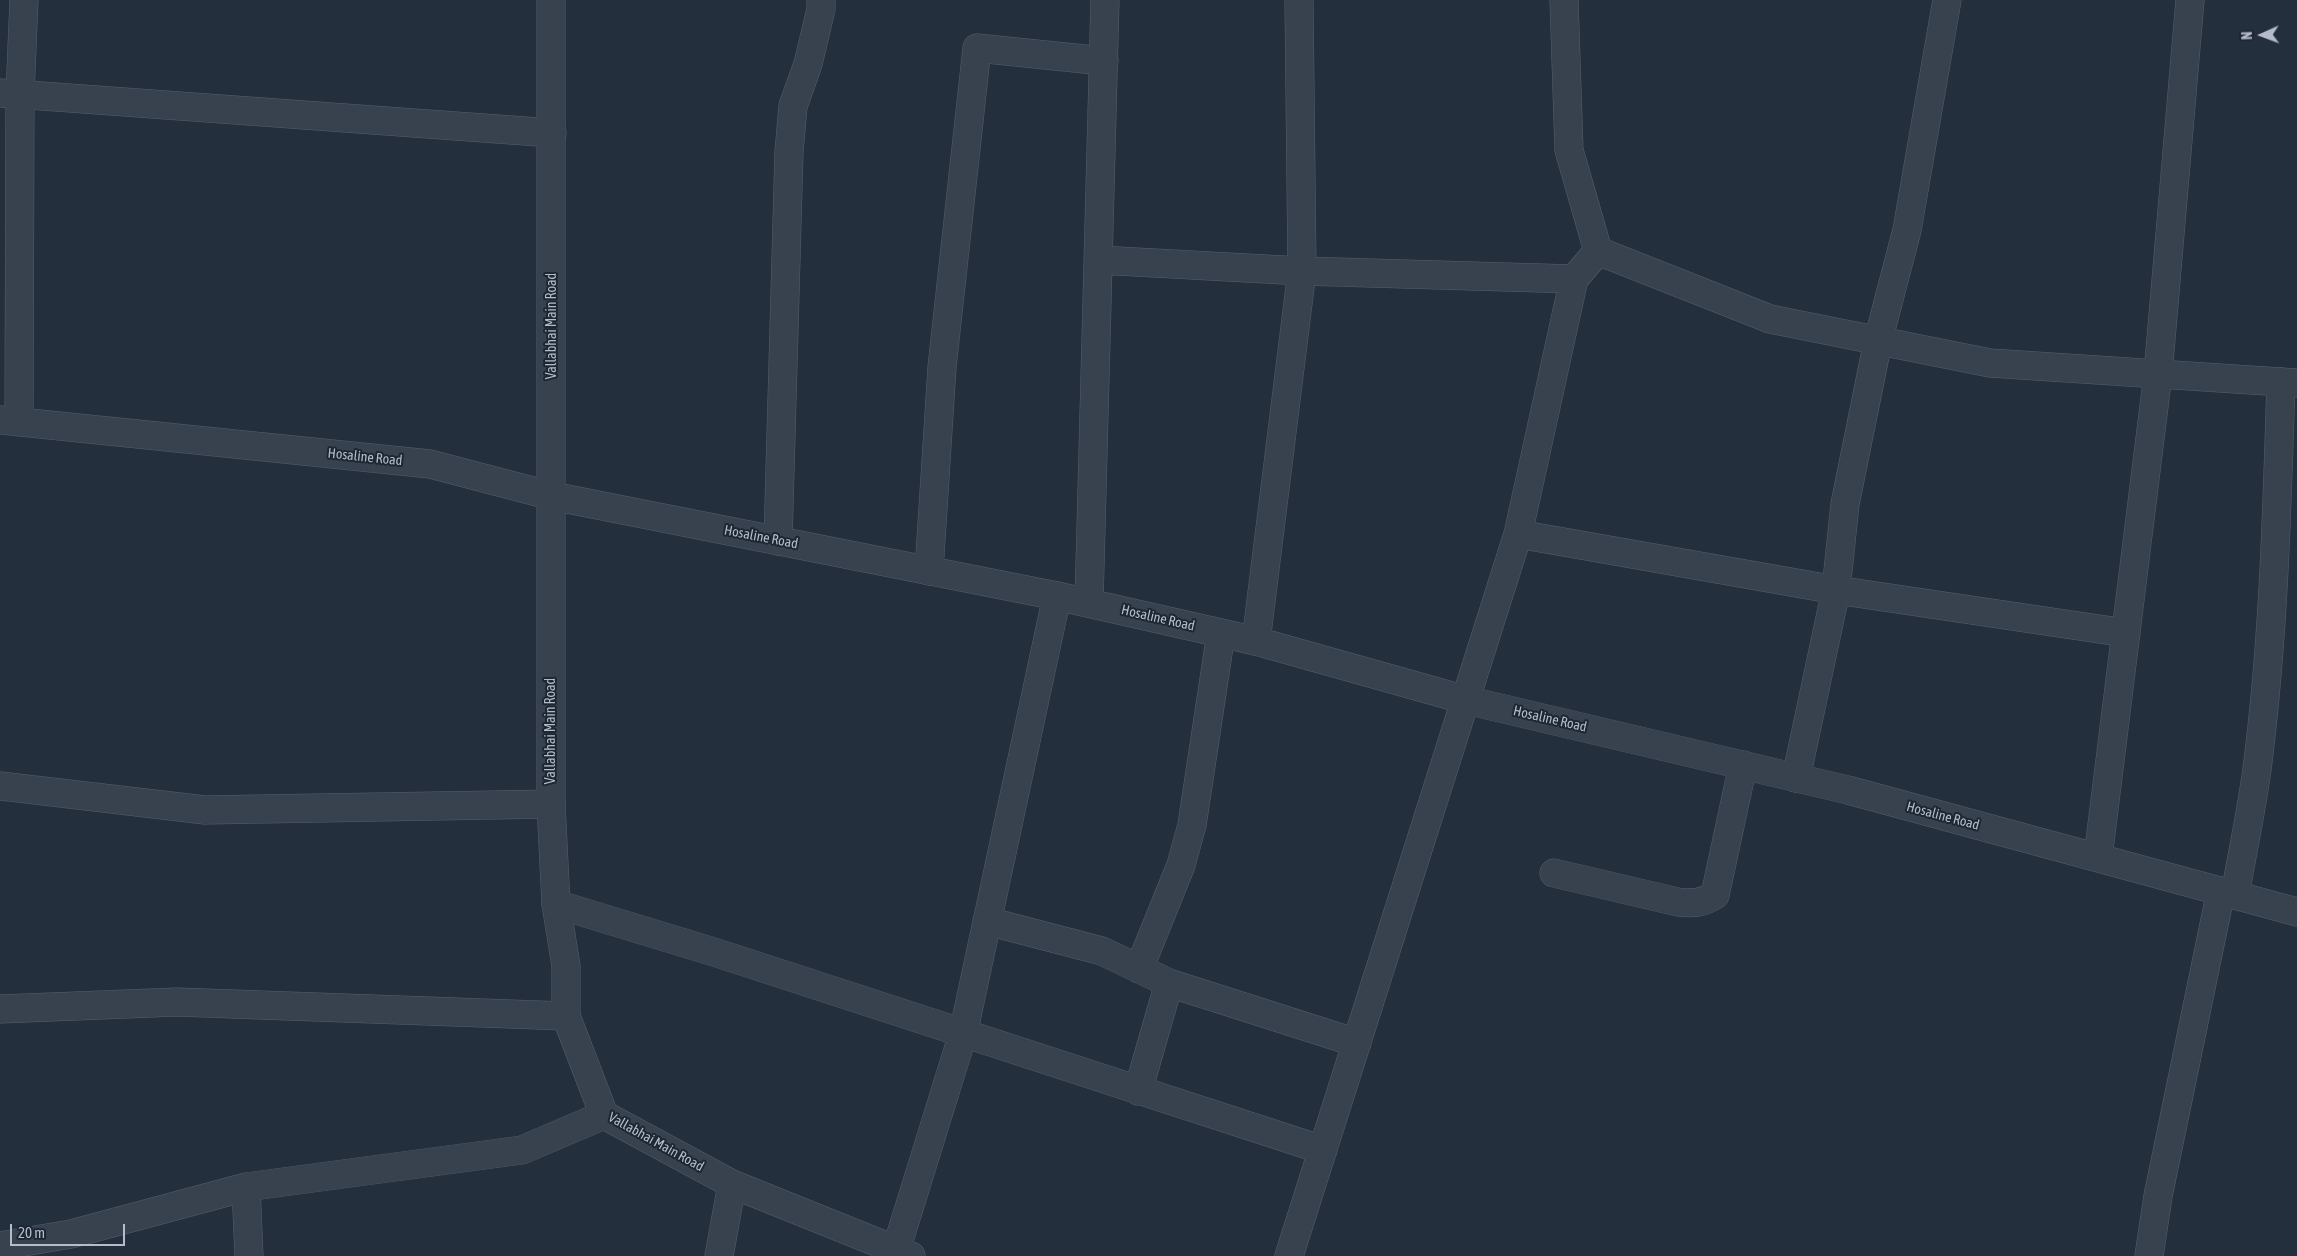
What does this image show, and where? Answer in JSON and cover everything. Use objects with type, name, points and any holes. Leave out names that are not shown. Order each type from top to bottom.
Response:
[{"type":"street","points":[[9,421],[10,94],[24,0]]},
{"type":"street","name":"Vallabhai Main Road","points":[[551,0],[551,804],[556,904],[566,966],[566,1016],[604,1115],[732,1184],[904,1253]]},
{"type":"street","points":[[778,541],[789,152],[793,106],[808,64],[821,9],[821,0]]},
{"type":"street","points":[[1089,603],[1105,0]]},
{"type":"street","points":[[1256,641],[1302,271],[1299,0]]},
{"type":"street","points":[[1564,0],[1569,150],[1598,251]]},
{"type":"street","points":[[1796,778],[1836,590],[1845,504],[1878,341],[1907,230],[1946,0]]},
{"type":"street","points":[[2098,857],[2158,374],[2190,0]]},
{"type":"street","points":[[929,571],[942,366],[977,48],[1104,61]]},
{"type":"street","points":[[10,94],[552,133]]},
{"type":"street","points":[[1289,1256],[1518,534],[1574,279],[1598,251]]},
{"type":"street","points":[[1598,251],[1770,319],[1990,363],[2289,382],[2271,635],[2259,754],[2158,1196],[2149,1256]]},
{"type":"street","points":[[1098,260],[1302,271],[1574,279]]},
{"type":"street","name":"Hosaline Road","points":[[9,421],[430,464],[552,496],[1057,596],[1221,632],[1466,700],[1796,778],[2098,857],[2297,912]]},
{"type":"street","points":[[1518,534],[1836,590],[2126,634]]},
{"type":"street","points":[[904,1253],[963,1034],[1057,596]]},
{"type":"street","points":[[1139,969],[1181,865],[1192,825],[1221,632]]},
{"type":"street","points":[[1554,873],[1689,904],[1707,900],[1715,895],[1743,765]]},
{"type":"street","points":[[0,786],[205,810],[551,804]]},
{"type":"street","points":[[556,904],[714,952],[1323,1150]]},
{"type":"street","points":[[987,921],[1102,951],[1169,983],[1357,1043]]},
{"type":"street","points":[[1138,1091],[1169,983]]},
{"type":"street","points":[[0,1009],[177,1002],[566,1016]]},
{"type":"street","points":[[0,1246],[50,1247],[71,1234],[246,1188],[522,1150],[604,1115]]},
{"type":"street","points":[[719,1256],[732,1184]]},
{"type":"street","points":[[246,1188],[249,1256]]}]
